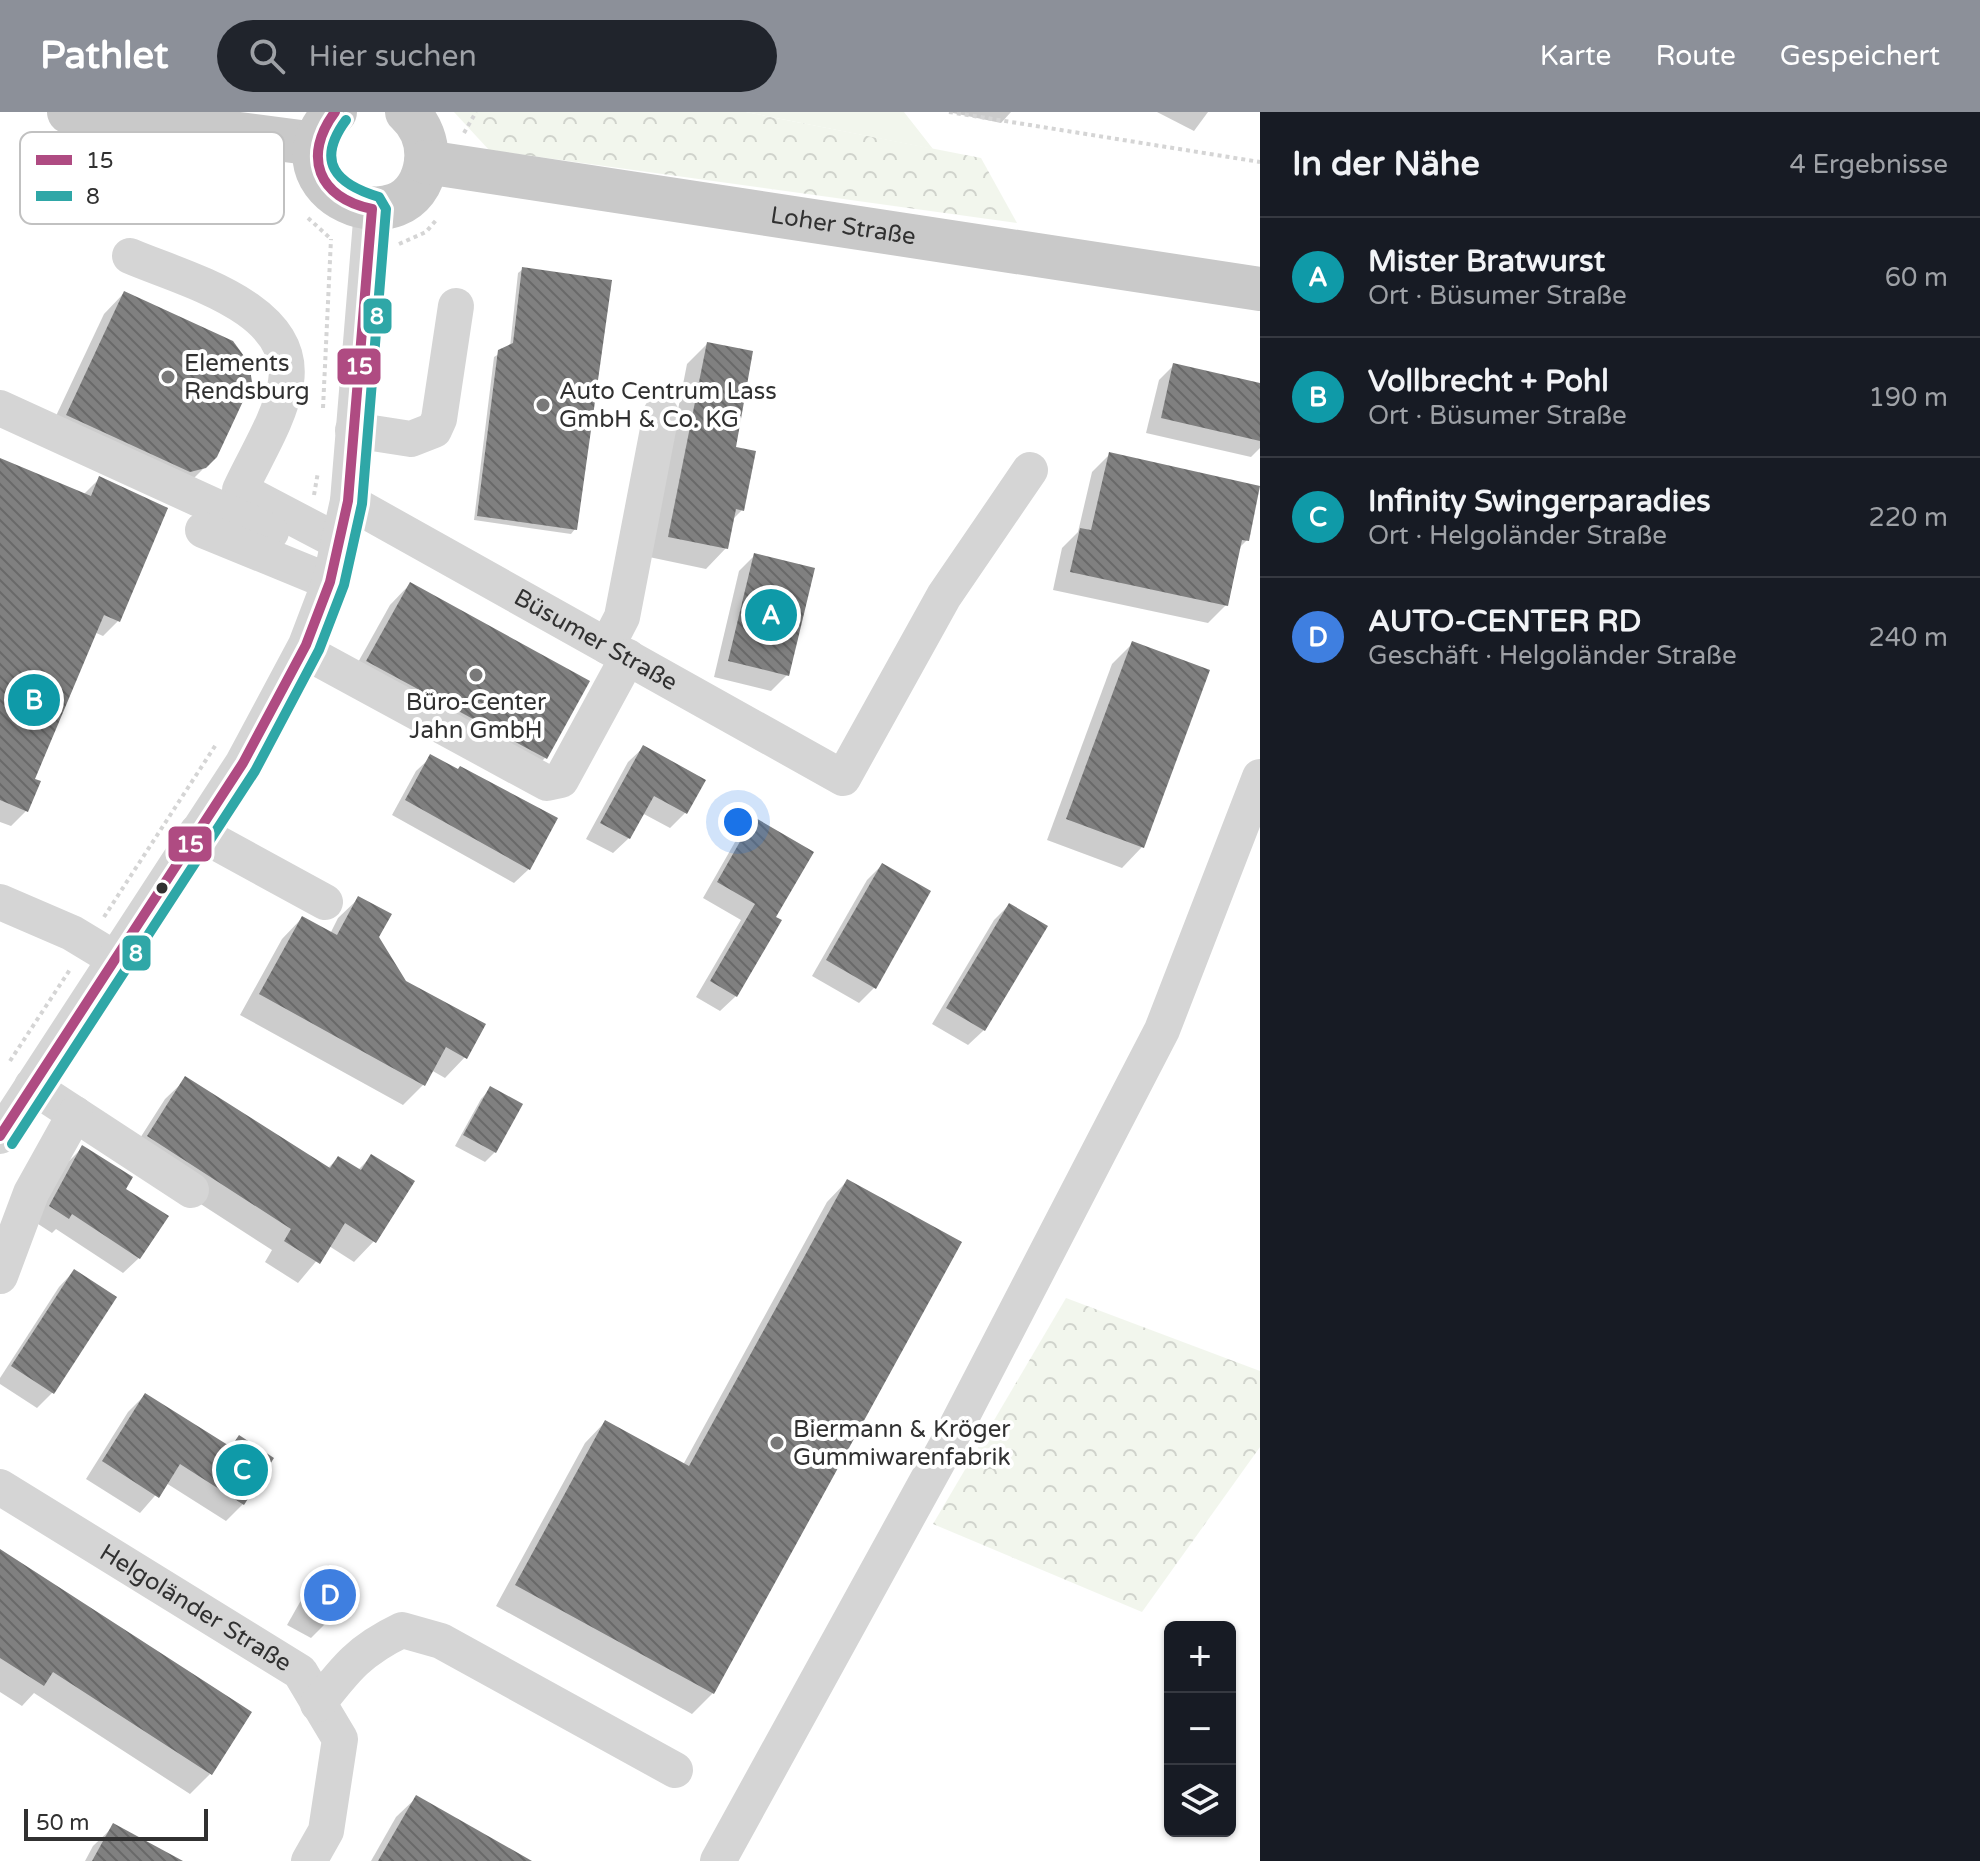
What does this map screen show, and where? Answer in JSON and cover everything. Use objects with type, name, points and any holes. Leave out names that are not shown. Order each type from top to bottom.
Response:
[{"type":"main road","points":[[69,112],[326,128],[319,174],[327,187],[351,206],[372,209],[390,206],[410,193],[426,162],[422,132],[407,112]]},
{"type":"main road","name":"Loher Straße","points":[[426,162],[1260,289]]},
{"type":"street","points":[[0,1136],[20,1075],[101,950],[197,832],[251,749],[304,651],[328,553],[348,501],[338,424],[372,209]]},
{"type":"street","points":[[130,256],[246,306],[267,322],[286,363],[286,382],[280,403],[240,490],[328,553]]},
{"type":"street","points":[[338,424],[411,439],[434,430],[439,419],[456,306]]},
{"type":"street","points":[[0,408],[328,553]]},
{"type":"street","points":[[304,651],[547,783],[561,780],[618,651],[661,414]]},
{"type":"street","name":"Büsumer Straße","points":[[348,501],[843,778],[944,596],[1030,470]]},
{"type":"street","points":[[203,530],[328,553]]},
{"type":"street","points":[[718,1861],[948,1443],[1162,1030],[1260,777]]},
{"type":"street","points":[[197,832],[325,902]]},
{"type":"street","points":[[0,902],[101,950]]},
{"type":"street","points":[[20,1075],[191,1190]]},
{"type":"street","points":[[0,1276],[31,1193],[75,1114]]},
{"type":"street","name":"Helgoländer Straße","points":[[0,1487],[300,1672],[340,1739],[326,1831],[309,1861]]},
{"type":"street","points":[[318,1704],[355,1657],[369,1645],[402,1630],[441,1641],[675,1770]]},
{"type":"path","points":[[462,137],[476,112]]},
{"type":"path","points":[[949,112],[1260,162]]},
{"type":"path","points":[[331,239],[338,424]]},
{"type":"path","points":[[319,463],[328,553]]},
{"type":"path","points":[[20,1075],[101,950],[219,739]]},
{"type":"green space","points":[[454,112],[746,112],[981,158],[1017,223],[489,150]]},
{"type":"green space","points":[[746,112],[904,112],[933,149]]},
{"type":"green space","points":[[1066,1298],[1260,1371],[1260,1447],[1142,1612],[933,1524]]},
{"type":"building","name":"Auto Centrum Lass GmbH & Co. KG","points":[[522,267],[612,280],[577,530],[477,516],[498,350],[513,343]]},
{"type":"building","name":"Elements Rendsburg","points":[[124,291],[233,341],[249,363],[252,382],[217,457],[206,468],[190,472],[66,415]]},
{"type":"building","points":[[707,342],[753,351],[736,447],[756,451],[744,511],[736,509],[728,549],[668,537]]},
{"type":"building","points":[[1173,363],[1260,383],[1260,441],[1161,418]]},
{"type":"building","points":[[1109,452],[1260,486],[1249,541],[1242,540],[1228,606],[1070,572],[1080,528],[1091,530]]},
{"type":"building","points":[[0,458],[91,496],[99,476],[168,508],[120,622],[104,615],[35,779],[41,781],[28,812],[0,800]]},
{"type":"building","points":[[754,553],[815,568],[789,676],[728,661]]},
{"type":"building","name":"Büro-Center Jahn GmbH","points":[[410,582],[590,681],[547,759],[366,661]]},
{"type":"building","points":[[1132,641],[1210,670],[1144,848],[1066,819]]},
{"type":"building","points":[[643,745],[706,780],[687,814],[654,796],[630,839],[600,823]]},
{"type":"building","points":[[430,754],[458,769],[460,766],[558,818],[530,870],[405,800]]},
{"type":"building","points":[[754,817],[814,852],[776,917],[782,920],[737,997],[710,981],[755,904],[717,882]]},
{"type":"building","points":[[882,863],[931,891],[876,989],[826,960]]},
{"type":"building","points":[[358,896],[392,914],[379,937],[406,981],[486,1024],[467,1059],[446,1047],[425,1086],[259,994],[302,916],[337,935]]},
{"type":"building","points":[[1009,903],[1048,926],[985,1031],[946,1008]]},
{"type":"building","points":[[185,1076],[330,1168],[338,1156],[361,1170],[371,1154],[415,1181],[376,1243],[345,1223],[320,1264],[284,1241],[291,1229],[147,1136]]},
{"type":"building","points":[[490,1086],[523,1104],[496,1153],[463,1135]]},
{"type":"building","points":[[82,1145],[133,1177],[126,1189],[169,1216],[140,1259],[72,1214],[69,1219],[49,1206]]},
{"type":"building","name":"Biermann & Kröger Gummiwarenfabrik","points":[[847,1179],[962,1242],[714,1694],[515,1585],[605,1420],[689,1466]]},
{"type":"building","points":[[74,1269],[117,1297],[54,1394],[11,1366]]},
{"type":"building","points":[[145,1393],[231,1447],[239,1435],[274,1458],[244,1505],[180,1464],[159,1498],[102,1461]]},
{"type":"building","points":[[0,1549],[252,1712],[212,1775],[53,1672],[44,1686],[0,1658]]},
{"type":"building","points":[[328,1565],[355,1580],[333,1619],[306,1605]]},
{"type":"building","points":[[416,1795],[532,1861],[378,1861]]},
{"type":"building","points":[[113,1823],[183,1861],[92,1861]]},
{"type":"transit line","name":"15","points":[[0,1136],[243,763],[306,645],[330,582],[348,501],[372,209],[339,195],[321,173],[319,144],[335,112]]},
{"type":"transit line","name":"8","points":[[12,1144],[255,771],[319,650],[344,585],[362,504],[386,209],[379,197],[351,185],[335,169],[331,159],[332,148],[346,120]]},
{"type":"place","name":"Elements Rendsburg","points":[[168,377]]},
{"type":"place","name":"Auto Centrum Lass GmbH & Co. KG","points":[[543,405]]},
{"type":"place","name":"Mister Bratwurst","points":[[771,615]]},
{"type":"place","name":"Büro-Center Jahn GmbH","points":[[476,675]]},
{"type":"place","name":"Vollbrecht + Pohl","points":[[34,700]]},
{"type":"place","name":"Biermann & Kröger Gummiwarenfabrik","points":[[777,1443]]},
{"type":"place","name":"Infinity Swingerparadies","points":[[242,1470]]},
{"type":"place","name":"AUTO-CENTER RD","points":[[330,1595]]}]
